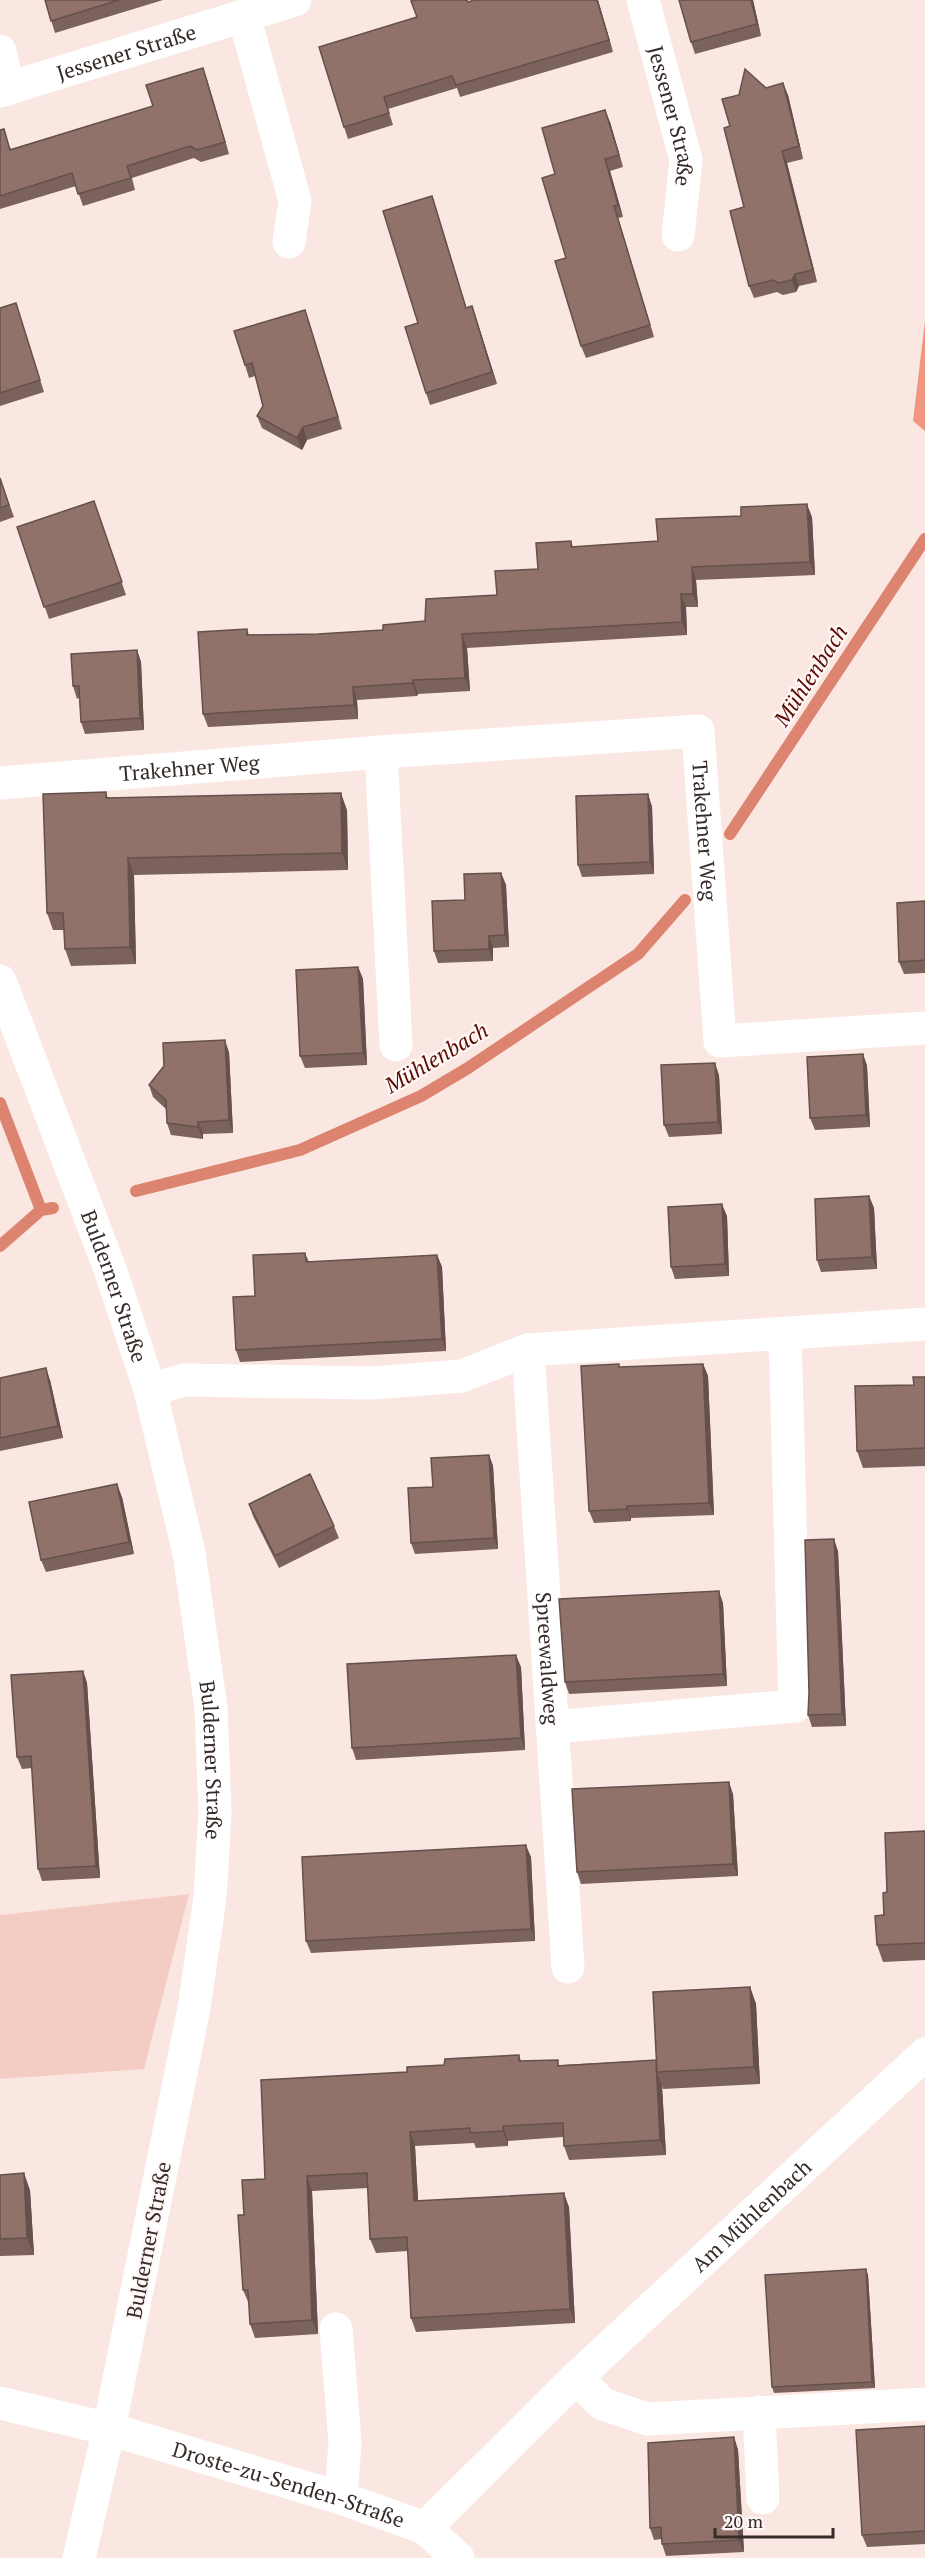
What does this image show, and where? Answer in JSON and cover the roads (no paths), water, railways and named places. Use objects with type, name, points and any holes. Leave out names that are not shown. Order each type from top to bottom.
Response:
[{"type":"street","name":"Jessener Straße","points":[[0,51],[4,91],[295,0]]},
{"type":"street","name":"Jessener Straße","points":[[643,0],[686,160],[678,235]]},
{"type":"street","points":[[244,16],[295,201],[289,242]]},
{"type":"street","name":"Trakehner Weg","points":[[0,783],[381,752],[698,731],[720,1041],[925,1028]]},
{"type":"street","points":[[381,752],[396,1045]]},
{"type":"street","name":"Bulderner Straße","points":[[0,981],[110,1269],[150,1390],[189,1552],[211,1708],[215,1812],[210,1898],[194,2008],[110,2429],[79,2558]]},
{"type":"street","points":[[150,1390],[184,1380],[371,1383],[462,1376],[528,1350],[925,1324]]},
{"type":"street","points":[[552,1727],[795,1706],[785,1333]]},
{"type":"street","name":"Spreewaldweg","points":[[528,1350],[568,1967]]},
{"type":"street","name":"Am Mühlenbach","points":[[424,2528],[576,2378],[925,2054]]},
{"type":"street","points":[[336,2329],[345,2442],[341,2498]]},
{"type":"street","points":[[576,2378],[603,2404],[647,2418],[925,2404]]},
{"type":"street","name":"Droste-zu-Senden-Straße","points":[[0,2403],[110,2429],[341,2498],[424,2528],[458,2558]]},
{"type":"street","points":[[759,2412],[763,2498]]},
{"type":"waterway","name":"Mühlenbach","points":[[730,834],[925,539]]},
{"type":"waterway","name":"Mühlenbach","points":[[136,1191],[300,1150],[421,1096],[468,1068],[638,954],[685,900]]},
{"type":"waterway","points":[[0,1103],[41,1210]]},
{"type":"waterway","name":"Mühlenbach","points":[[0,1246],[41,1210],[53,1208]]}]
